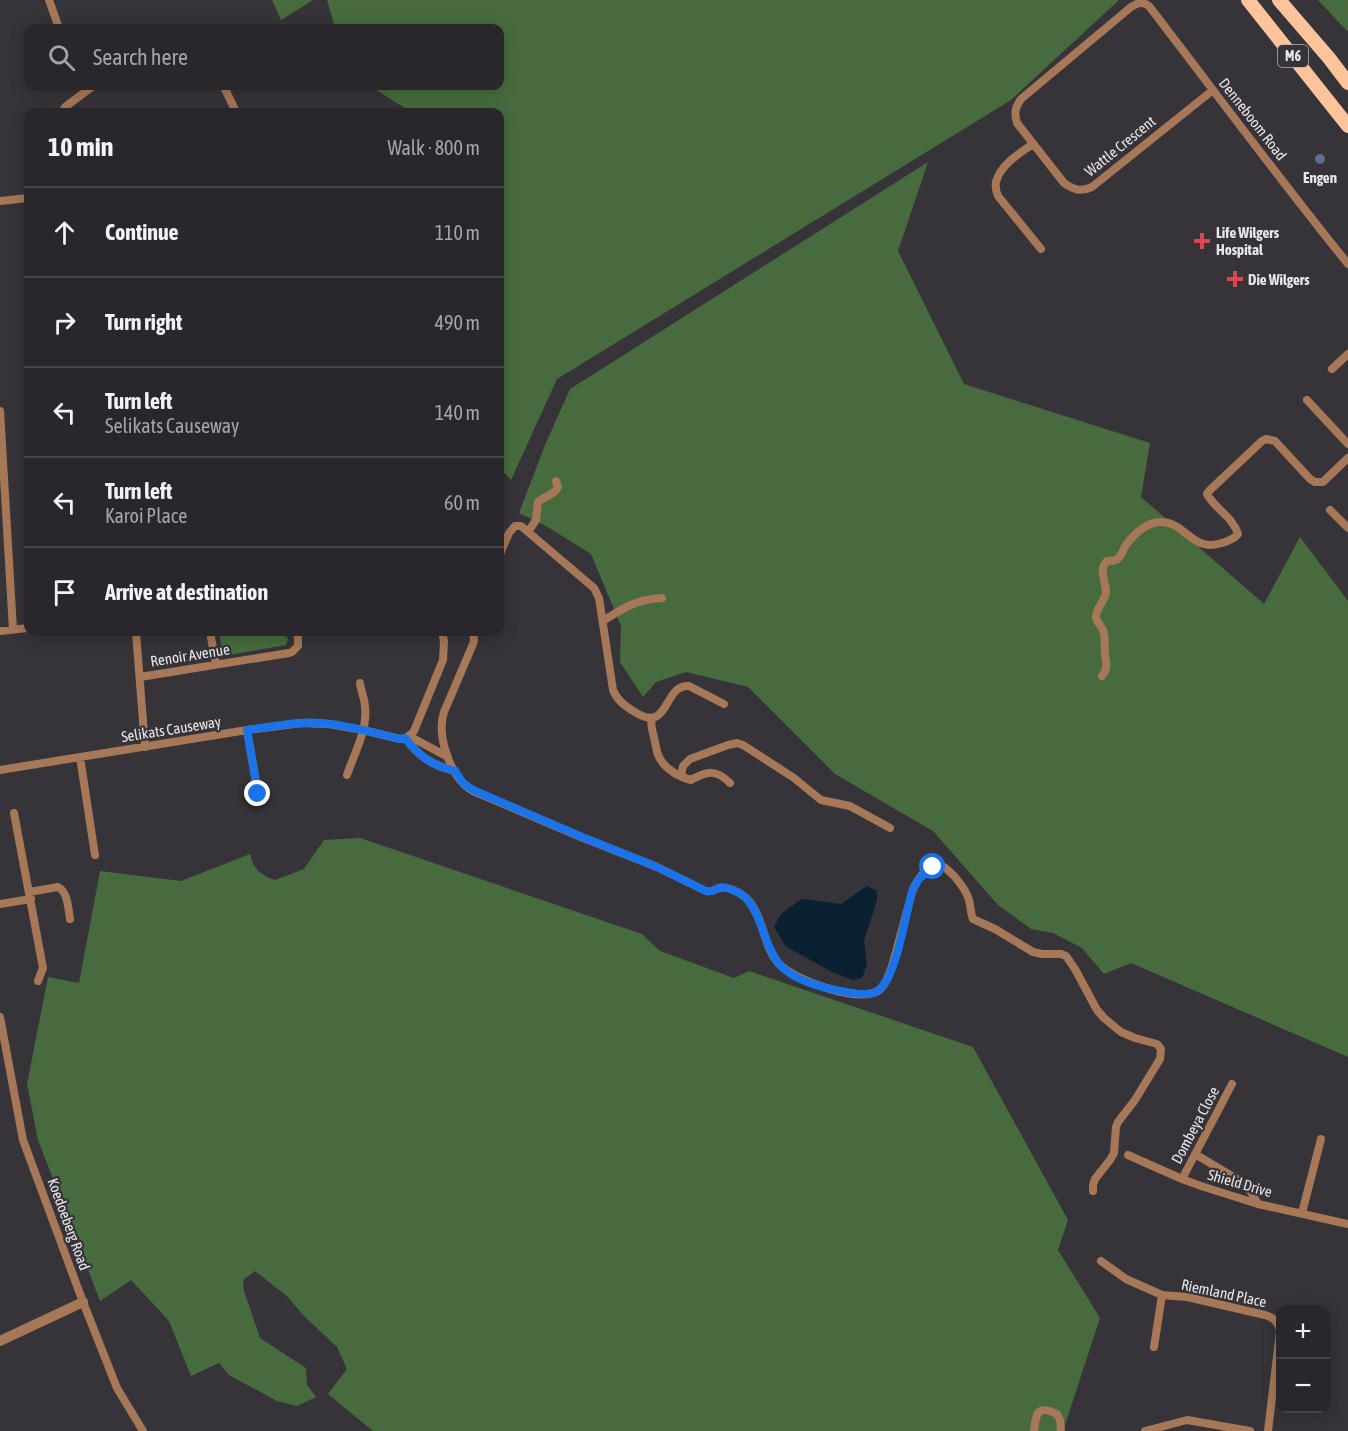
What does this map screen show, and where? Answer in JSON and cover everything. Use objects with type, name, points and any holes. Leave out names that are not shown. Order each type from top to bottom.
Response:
[{"type":"main road","name":"M6","points":[[1248,0],[1348,126]]},
{"type":"main road","name":"M6","points":[[1279,0],[1348,81]]},
{"type":"street","points":[[49,0],[58,24]]},
{"type":"street","name":"Denneboom Road","points":[[1131,7],[1137,3],[1149,6],[1348,264]]},
{"type":"street","name":"Wattle Crescent","points":[[1131,7],[1021,99],[1016,107],[1014,114],[1017,123],[1064,183],[1072,189],[1079,190],[1092,187],[1213,90]]},
{"type":"street","points":[[64,108],[88,90]]},
{"type":"street","points":[[225,90],[234,108]]},
{"type":"street","points":[[1033,144],[1011,160],[1001,171],[995,188],[998,196],[1041,249]]},
{"type":"street","points":[[0,201],[24,198]]},
{"type":"street","points":[[1332,369],[1348,354]]},
{"type":"street","points":[[1306,399],[1348,444]]},
{"type":"street","points":[[0,411],[14,629]]},
{"type":"street","points":[[1102,676],[1106,669],[1105,638],[1102,626],[1096,621],[1096,616],[1106,593],[1103,565],[1107,561],[1120,558],[1127,544],[1145,526],[1159,522],[1174,524],[1198,543],[1207,545],[1217,545],[1233,539],[1238,534],[1233,524],[1211,500],[1208,492],[1262,441],[1270,439],[1275,441],[1310,479],[1318,483],[1327,479],[1348,458]]},
{"type":"street","points":[[528,532],[536,520],[538,502],[556,490],[558,487],[556,481]]},
{"type":"street","points":[[1330,510],[1348,528]]},
{"type":"street","points":[[504,544],[508,533],[518,525],[594,588],[599,598],[611,684],[616,697],[627,707],[641,716],[651,718],[658,716],[675,691],[685,685],[724,704]]},
{"type":"street","points":[[603,621],[634,603],[662,598]]},
{"type":"street","points":[[0,632],[24,628]]},
{"type":"street","points":[[136,636],[145,747]]},
{"type":"street","points":[[211,636],[216,664]]},
{"type":"street","name":"Renoir Avenue","points":[[140,677],[289,653],[298,646],[298,636]]},
{"type":"street","points":[[443,636],[443,660],[409,735],[422,757],[436,765],[455,771]]},
{"type":"street","points":[[474,636],[473,645],[441,723],[448,757],[463,783],[473,790],[657,867],[706,891],[711,892],[723,888],[741,894],[750,902],[756,913],[780,966],[798,978],[832,990],[867,994],[883,987],[893,963],[915,883],[929,869],[936,866],[943,867],[952,874],[965,891],[970,901],[973,920],[995,929],[1033,952],[1066,956],[1098,1010],[1111,1025],[1128,1035],[1160,1046],[1161,1052],[1160,1059],[1135,1100],[1118,1122],[1114,1153],[1095,1179],[1093,1191]]},
{"type":"street","points":[[347,775],[363,730],[365,706],[360,683]]},
{"type":"street","points":[[651,718],[659,758],[667,768],[691,780],[713,772],[730,783]]},
{"type":"street","name":"Selikats Causeway","points":[[0,770],[247,730],[312,723],[363,730],[400,739],[409,735],[448,757]]},
{"type":"street","points":[[247,730],[258,794]]},
{"type":"street","points":[[681,776],[684,766],[690,759],[738,743],[794,778],[821,800],[846,804],[890,828]]},
{"type":"street","points":[[80,757],[94,855]]},
{"type":"street","points":[[14,813],[43,968],[38,981]]},
{"type":"street","points":[[0,904],[58,887],[64,893],[70,919]]},
{"type":"street","name":"Koedoeberg Road","points":[[0,1017],[23,1140],[83,1302],[121,1396],[143,1431]]},
{"type":"street","name":"Dombeya Close","points":[[1182,1179],[1232,1084]]},
{"type":"street","points":[[1302,1213],[1321,1139]]},
{"type":"street","points":[[1195,1154],[1240,1181],[1251,1192],[1258,1204]]},
{"type":"street","name":"Shield Drive","points":[[1128,1155],[1182,1179],[1258,1204],[1348,1224]]},
{"type":"street","name":"Riemland Place","points":[[1101,1261],[1126,1279],[1162,1295],[1187,1297],[1272,1317],[1278,1324],[1280,1332],[1268,1431]]},
{"type":"street","name":"Riemland Place","points":[[1154,1347],[1162,1295]]},
{"type":"street","points":[[0,1341],[83,1302]]},
{"type":"street","points":[[1034,1431],[1035,1415],[1044,1410],[1057,1414],[1061,1431]]},
{"type":"street","points":[[1144,1431],[1187,1420],[1250,1431]]},
{"type":"green space","points":[[272,0],[313,0],[281,20]]},
{"type":"green space","points":[[327,0],[1119,0],[1011,100],[557,379],[511,480],[504,472],[504,108],[405,108],[376,90],[504,90],[504,24],[334,24]]},
{"type":"green space","points":[[1318,0],[1348,0],[1348,32]]},
{"type":"green space","points":[[928,162],[898,251],[964,384],[1150,443],[1141,497],[1264,604],[1300,537],[1348,601],[1348,1057],[1131,963],[1104,974],[1082,948],[1053,933],[1031,929],[998,905],[933,831],[835,774],[748,687],[686,672],[656,682],[643,697],[620,662],[621,626],[591,554],[546,526],[519,513],[545,445],[570,389]]},
{"type":"green space","points":[[220,636],[286,636],[288,639],[286,645],[223,656]]},
{"type":"green space","points":[[360,838],[642,934],[660,951],[734,978],[749,971],[973,1047],[1068,1220],[1058,1250],[1100,1318],[1063,1431],[373,1431],[328,1394],[347,1369],[337,1347],[302,1314],[288,1297],[255,1271],[243,1280],[244,1291],[260,1338],[306,1368],[307,1385],[316,1397],[297,1406],[277,1401],[229,1375],[219,1363],[191,1376],[169,1321],[131,1280],[100,1301],[38,1140],[27,1084],[48,977],[79,983],[100,871],[181,881],[250,854],[259,872],[275,880],[304,869],[324,840]]},
{"type":"water","points":[[867,886],[877,891],[877,900],[864,941],[867,965],[862,978],[853,980],[834,973],[785,946],[774,926],[782,913],[802,899],[841,904]]},
{"type":"place","name":"Engen","points":[[1320,159]]},
{"type":"place","name":"Life Wilgers Hospital","points":[[1202,241]]},
{"type":"place","name":"Die Wilgers","points":[[1235,279]]},
{"type":"route","points":[[258,794],[247,730],[290,724],[321,723],[400,739],[405,738],[422,757],[436,765],[455,771],[463,783],[473,790],[657,867],[706,891],[726,888],[741,894],[747,898],[756,913],[766,940],[780,966],[798,978],[818,986],[851,993],[872,994],[883,987],[900,941],[913,889],[919,879],[933,867]]}]
